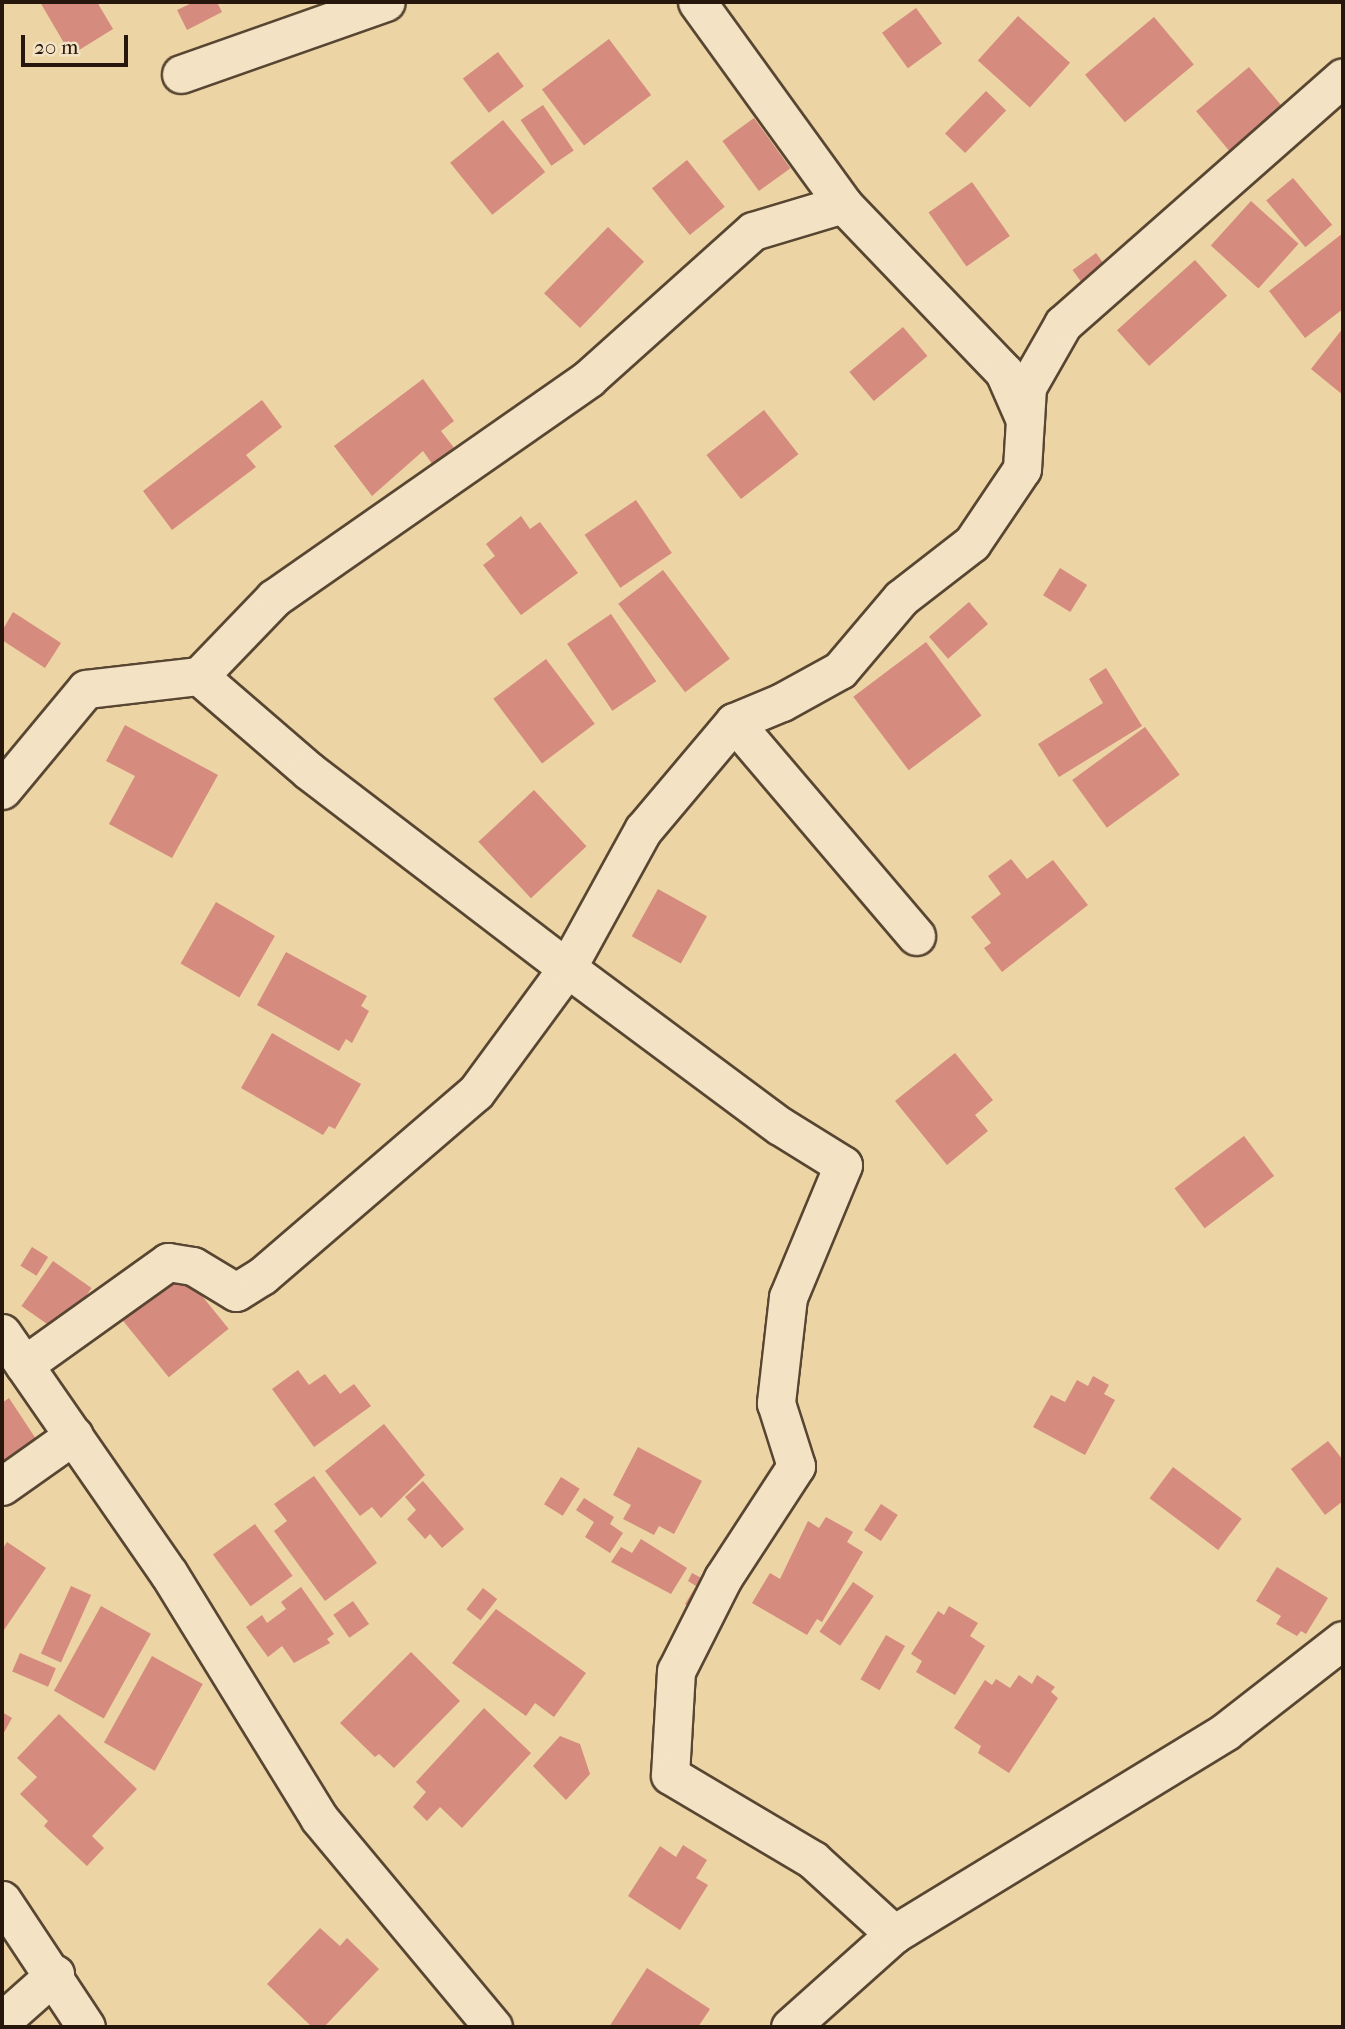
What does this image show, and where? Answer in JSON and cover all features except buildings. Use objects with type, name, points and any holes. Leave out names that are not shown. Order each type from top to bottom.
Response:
[{"type":"street","points":[[181,74],[386,2]]},
{"type":"street","points":[[697,2],[843,204],[1004,372],[1025,421]]},
{"type":"street","points":[[24,1365],[169,1262],[193,1266],[236,1292],[262,1276],[476,1092],[567,968],[643,830],[734,722],[782,702],[839,670],[901,598],[972,542],[1022,469],[1027,387],[1063,324],[1343,77]]},
{"type":"street","points":[[2,790],[86,689],[199,676],[274,598],[589,378],[754,231],[843,204]]},
{"type":"street","points":[[199,676],[309,771],[567,968],[780,1126],[844,1164],[788,1297],[776,1403],[796,1466],[723,1578],[676,1671],[670,1776],[813,1860],[894,1934]]},
{"type":"street","points":[[734,722],[915,936]]},
{"type":"street","points":[[2,1333],[169,1574],[319,1818],[493,2027]]},
{"type":"street","points":[[2,1486],[74,1435]]},
{"type":"street","points":[[790,2027],[894,1934],[1226,1731],[1343,1640]]},
{"type":"street","points":[[2,1900],[55,1974],[86,2027]]},
{"type":"street","points":[[2,1997],[55,1974]]},
{"type":"street","points":[[2,2021],[55,1974]]}]
